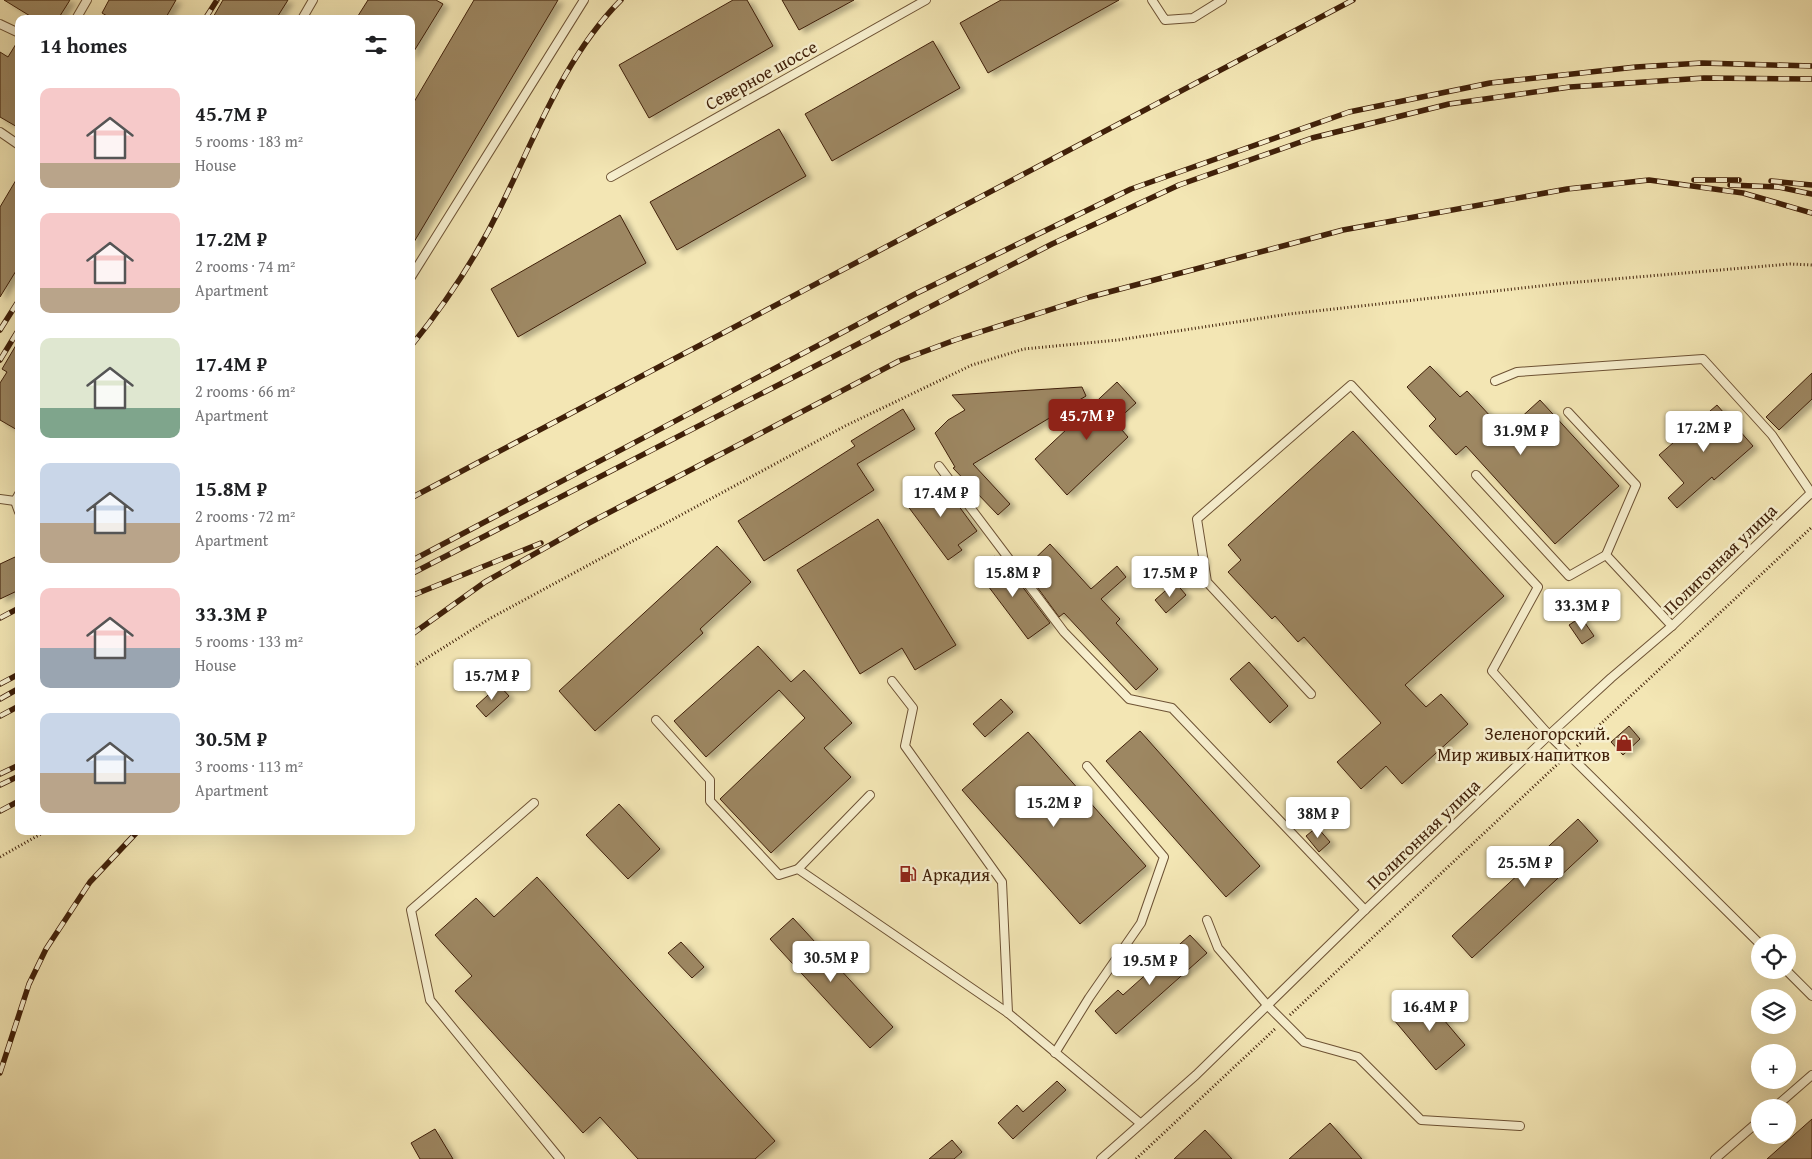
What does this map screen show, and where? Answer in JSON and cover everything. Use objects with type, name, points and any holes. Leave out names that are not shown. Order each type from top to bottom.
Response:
[{"type":"lane","points":[[78,15],[87,0]]},
{"type":"lane","points":[[304,15],[313,0]]},
{"type":"lane","points":[[415,270],[584,0]]},
{"type":"lane","name":"Северное шоссе","points":[[611,177],[926,0]]},
{"type":"lane","points":[[1152,0],[1165,20],[1193,18],[1222,0]]},
{"type":"lane","points":[[0,24],[15,31]]},
{"type":"lane","points":[[0,132],[15,142]]},
{"type":"lane","points":[[1495,381],[1517,372],[1703,358],[1772,435],[1812,493]]},
{"type":"lane","points":[[1312,694],[1207,582],[1197,520],[1351,385],[1538,587],[1492,671],[1549,735],[1751,935]]},
{"type":"lane","points":[[1476,475],[1569,576],[1606,555],[1636,485],[1568,412]]},
{"type":"lane","points":[[939,466],[1064,632],[1129,699],[1172,708],[1365,910]]},
{"type":"lane","name":"Полигонная улица","points":[[1101,1159],[1196,1075],[1365,910],[1549,735],[1611,678],[1672,626],[1812,493]]},
{"type":"lane","points":[[0,500],[15,497]]},
{"type":"lane","points":[[1606,555],[1672,626]]},
{"type":"lane","points":[[892,681],[914,708],[905,746],[1002,882],[1008,1013]]},
{"type":"lane","points":[[656,720],[710,780],[710,802],[779,875],[798,869],[870,795]]},
{"type":"lane","points":[[1055,1053],[1089,998],[1142,923],[1164,857],[1087,766]]},
{"type":"lane","points":[[534,803],[411,910],[430,1000],[560,1159]]},
{"type":"lane","points":[[798,869],[1008,1013],[1140,1123]]},
{"type":"lane","points":[[1207,920],[1218,948],[1268,1006],[1304,1042],[1358,1057],[1421,1120],[1520,1126]]},
{"type":"lane","points":[[1795,979],[1812,996]]},
{"type":"lane","points":[[1784,1099],[1812,1075]]},
{"type":"lane","points":[[1715,1159],[1751,1128]]},
{"type":"path","points":[[415,665],[489,619],[845,426],[972,365],[1024,348],[1118,340],[1289,314],[1558,284],[1790,264],[1812,265]]},
{"type":"path","points":[[1136,1159],[1812,527]]},
{"type":"path","points":[[0,856],[39,835]]},
{"type":"building","points":[[4,0],[70,0],[61,15],[28,15]]},
{"type":"building","points":[[109,0],[176,0],[167,15],[105,15],[102,13]]},
{"type":"building","points":[[223,0],[288,0],[279,15],[214,15]]},
{"type":"building","points":[[368,0],[436,0],[443,4],[415,50],[415,15],[359,15]]},
{"type":"building","points":[[474,0],[558,0],[415,240],[415,100]]},
{"type":"building","points":[[733,0],[747,0],[773,46],[649,118],[619,65]]},
{"type":"building","points":[[782,0],[854,0],[799,30]]},
{"type":"building","points":[[1001,0],[1119,0],[988,73],[960,23]]},
{"type":"building","points":[[933,41],[960,88],[832,161],[805,114]]},
{"type":"building","points":[[15,46],[15,126],[0,117],[0,52],[8,57]]},
{"type":"building","points":[[779,129],[806,176],[677,250],[650,202]]},
{"type":"building","points":[[15,182],[15,273],[0,297],[0,207]]},
{"type":"building","points":[[620,215],[646,263],[518,337],[491,289]]},
{"type":"building","points":[[15,347],[15,429],[0,420],[0,383],[7,372],[2,369]]},
{"type":"building","points":[[1430,366],[1460,397],[1467,391],[1505,432],[1540,400],[1619,486],[1555,544],[1466,446],[1456,455],[1429,426],[1436,419],[1407,387]]},
{"type":"building","points":[[1812,373],[1812,399],[1779,430],[1766,417]]},
{"type":"building","points":[[1117,382],[1136,403],[1115,422],[1128,437],[1067,495],[1035,459]]},
{"type":"building","points":[[1082,387],[1086,396],[973,464],[1010,504],[998,515],[953,468],[955,467],[935,433],[948,420],[965,410],[952,395]]},
{"type":"building","points":[[1717,405],[1753,446],[1714,480],[1712,477],[1677,508],[1668,498],[1684,483],[1659,455]]},
{"type":"building","points":[[903,409],[915,429],[857,464],[874,490],[764,561],[738,521],[855,446],[851,441]]},
{"type":"building","points":[[1353,431],[1504,596],[1405,685],[1426,707],[1441,694],[1468,724],[1402,784],[1386,766],[1361,789],[1337,762],[1381,723],[1304,637],[1298,642],[1275,616],[1272,619],[1228,572],[1241,560],[1228,545]]},
{"type":"building","points":[[939,479],[977,531],[958,545],[962,550],[948,560],[904,501]]},
{"type":"building","points":[[878,519],[956,645],[915,670],[902,648],[860,674],[797,570]]},
{"type":"building","points":[[1050,544],[1091,589],[1117,566],[1126,577],[1101,599],[1120,619],[1116,623],[1158,669],[1136,690],[1064,613],[1059,617],[1024,569]]},
{"type":"building","points":[[717,546],[751,582],[700,629],[703,633],[595,731],[559,691]]},
{"type":"building","points":[[995,556],[1012,579],[1015,577],[1050,623],[1028,639],[976,570]]},
{"type":"building","points":[[15,557],[15,592],[0,599],[0,564]]},
{"type":"building","points":[[1175,582],[1186,595],[1166,613],[1155,600]]},
{"type":"building","points":[[1581,617],[1594,636],[1582,644],[1569,625]]},
{"type":"building","points":[[758,646],[791,682],[804,670],[852,723],[824,748],[851,777],[771,853],[720,799],[805,718],[779,690],[706,757],[674,721]]},
{"type":"building","points":[[1249,662],[1288,706],[1270,723],[1230,679]]},
{"type":"building","points":[[499,685],[509,696],[486,717],[476,706]]},
{"type":"building","points":[[1001,699],[1013,712],[985,737],[973,724]]},
{"type":"building","points":[[1629,726],[1640,739],[1623,755],[1611,742]]},
{"type":"building","points":[[1140,731],[1260,866],[1226,897],[1106,761]]},
{"type":"building","points":[[1028,732],[1146,866],[1080,924],[962,790]]},
{"type":"building","points":[[619,804],[660,849],[628,879],[586,835]]},
{"type":"building","points":[[1578,819],[1598,841],[1472,958],[1452,936]]},
{"type":"building","points":[[1317,827],[1330,842],[1319,852],[1306,836]]},
{"type":"building","points":[[537,877],[775,1141],[755,1159],[638,1159],[600,1117],[583,1133],[455,991],[472,976],[435,935],[476,898],[494,917]]},
{"type":"building","points":[[793,918],[893,1027],[870,1048],[770,939]]},
{"type":"building","points":[[1190,935],[1207,953],[1116,1034],[1095,1011],[1118,990],[1123,995]]},
{"type":"building","points":[[681,942],[704,967],[692,978],[668,953]]},
{"type":"building","points":[[1423,995],[1465,1045],[1436,1070],[1394,1020]]},
{"type":"building","points":[[1057,1081],[1066,1090],[1013,1139],[998,1123],[1017,1105],[1023,1112]]},
{"type":"building","points":[[1812,1119],[1812,1159],[1767,1159],[1784,1144],[1796,1144],[1796,1133]]},
{"type":"building","points":[[1330,1123],[1362,1159],[1289,1159]]},
{"type":"building","points":[[435,1129],[453,1159],[420,1159],[411,1143]]},
{"type":"building","points":[[1205,1130],[1232,1159],[1174,1159]]},
{"type":"building","points":[[952,1140],[962,1152],[954,1159],[929,1159]]},
{"type":"railway","points":[[208,15],[217,0]]},
{"type":"railway","points":[[415,341],[449,296],[482,243],[553,97],[568,71],[601,22],[621,0]]},
{"type":"railway","points":[[415,496],[1353,0]]},
{"type":"railway","points":[[415,559],[915,294],[1131,189],[1349,112],[1490,83],[1636,67],[1702,63],[1812,66]]},
{"type":"railway","points":[[415,572],[1052,244],[1179,185],[1312,138],[1449,104],[1570,87],[1704,78],[1812,79]]},
{"type":"railway","points":[[415,632],[485,582],[589,523],[899,361],[955,340],[1090,297],[1343,230],[1567,189],[1649,180],[1743,193],[1812,213]]},
{"type":"railway","points":[[1694,180],[1739,180]]},
{"type":"railway","points":[[1771,181],[1812,185]]},
{"type":"railway","points":[[1730,185],[1778,187],[1812,194]]},
{"type":"railway","points":[[0,330],[15,306]]},
{"type":"railway","points":[[0,360],[15,336]]},
{"type":"railway","points":[[415,594],[541,543]]},
{"type":"railway","points":[[0,618],[15,610]]},
{"type":"railway","points":[[0,684],[15,676]]},
{"type":"railway","points":[[0,699],[15,691]]},
{"type":"railway","points":[[0,716],[15,708]]},
{"type":"railway","points":[[0,774],[15,767]]},
{"type":"railway","points":[[0,785],[15,778]]},
{"type":"railway","points":[[0,811],[15,803]]},
{"type":"railway","points":[[0,1073],[29,984],[46,949],[90,882],[134,835]]},
{"type":"place","name":"Зеленогорский. Мир живых напитков","points":[[1624,743]]},
{"type":"place","name":"Аркадия","points":[[908,874]]}]
